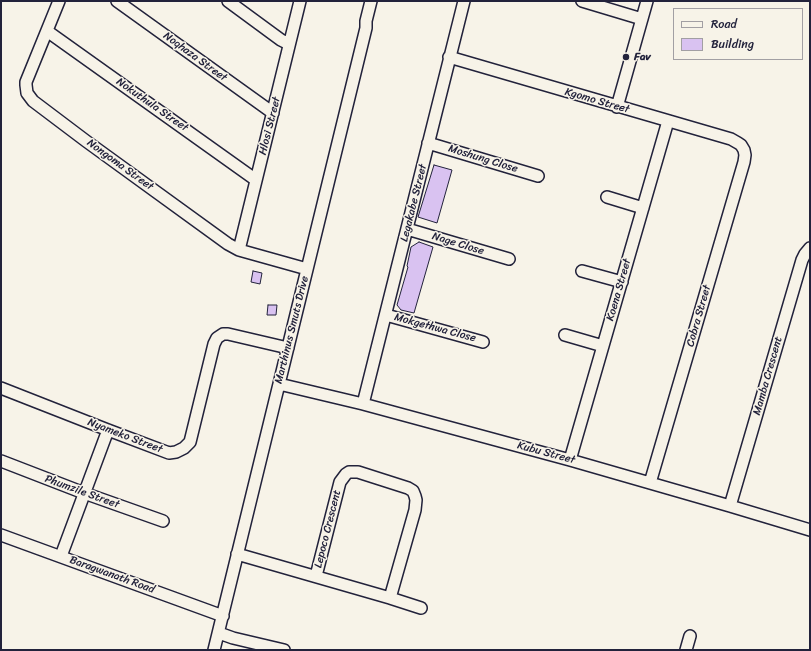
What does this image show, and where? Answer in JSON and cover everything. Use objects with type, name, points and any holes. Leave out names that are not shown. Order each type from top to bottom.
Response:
[{"type":"street","name":"Nongoma Street","points":[[59,1],[26,82],[29,97],[82,138],[228,244],[239,250],[307,269]]},
{"type":"street","name":"Noqhaza Street","points":[[117,1],[273,113]]},
{"type":"street","points":[[228,1],[281,40],[289,44]]},
{"type":"street","name":"Hlosi Street","points":[[239,250],[300,1]]},
{"type":"street","name":"Marthinus Smuts Drive","points":[[214,650],[366,28],[366,21],[371,1]]},
{"type":"street","name":"Marthinus Smuts Drive","points":[[366,28],[370,24],[376,1]]},
{"type":"street","name":"Legakabe Street","points":[[363,404],[464,1]]},
{"type":"street","points":[[582,1],[642,19]]},
{"type":"street","points":[[617,106],[647,1]]},
{"type":"street","name":"Nokuthula Street","points":[[47,31],[256,180]]},
{"type":"street","name":"Kgomo Street","points":[[449,58],[731,139],[743,148]]},
{"type":"street","name":"Koena Street","points":[[570,460],[668,121]]},
{"type":"street","name":"Moshung Close","points":[[428,143],[538,176]]},
{"type":"street","name":"Cobra Street","points":[[650,483],[744,162],[745,153],[743,148]]},
{"type":"street","points":[[607,197],[643,208]]},
{"type":"street","name":"Nage Close","points":[[407,229],[509,259]]},
{"type":"street","name":"Mamba Crescent","points":[[730,506],[802,260],[810,248]]},
{"type":"street","points":[[582,271],[622,282]]},
{"type":"street","name":"Mokgethwa Close","points":[[386,315],[483,342]]},
{"type":"street","name":"Nyameko Street","points":[[1,388],[169,453],[178,452],[190,442],[214,344],[217,338],[223,334],[228,334],[288,348]]},
{"type":"street","points":[[565,335],[603,346]]},
{"type":"street","name":"Kubu Street","points":[[279,384],[363,404],[570,460],[810,529]]},
{"type":"street","points":[[61,556],[108,430]]},
{"type":"street","name":"Phumzile Street","points":[[1,461],[163,521]]},
{"type":"street","name":"Lepoco Crescent","points":[[316,576],[340,482],[349,472],[358,472],[408,488],[413,491],[416,496],[415,510],[390,598]]},
{"type":"street","name":"Baragwanath Road","points":[[1,535],[223,616]]},
{"type":"street","points":[[237,554],[421,608]]},
{"type":"street","points":[[219,633],[233,638],[284,650]]},
{"type":"street","points":[[686,650],[690,636]]},
{"type":"building","points":[[434,165],[452,170],[437,223],[418,217]]},
{"type":"building","points":[[419,242],[433,247],[414,313],[401,310],[397,305],[408,267],[411,247]]},
{"type":"building","points":[[253,271],[262,273],[260,284],[251,282]]},
{"type":"building","points":[[268,305],[277,305],[276,315],[267,315]]},
{"type":"place","name":"Fav","points":[[626,57]]}]
